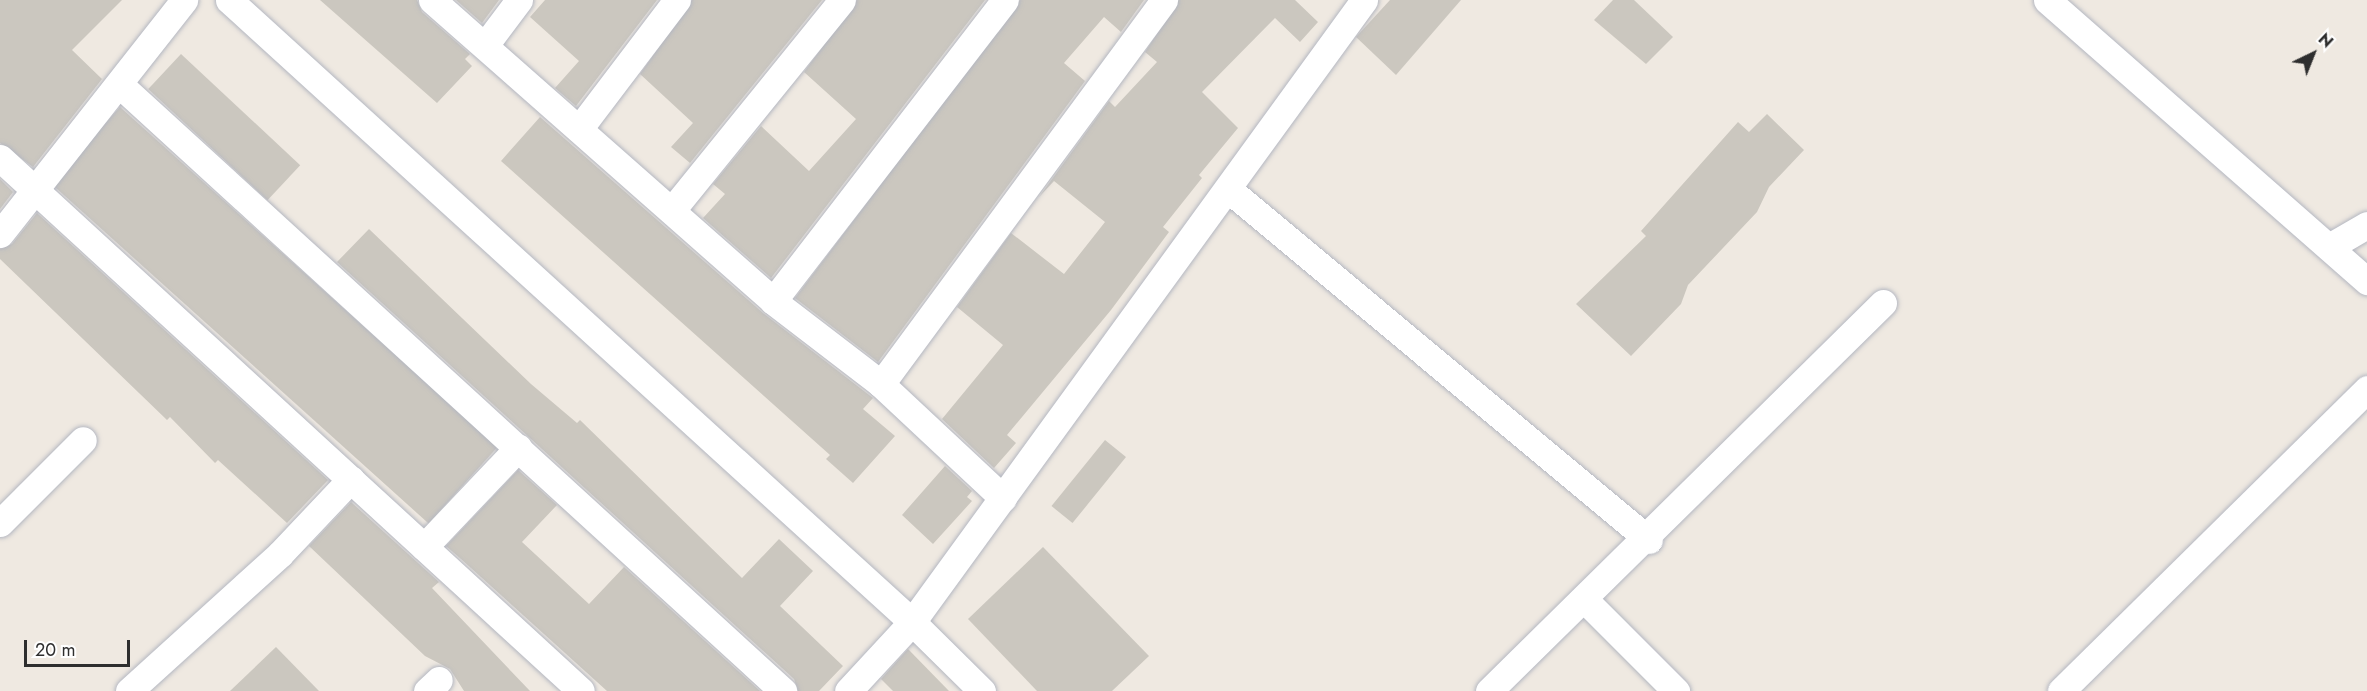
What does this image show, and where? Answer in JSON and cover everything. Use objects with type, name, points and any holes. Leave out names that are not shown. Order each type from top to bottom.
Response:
[{"type":"street","points":[[0,234],[184,0]]},
{"type":"street","points":[[229,0],[912,622],[982,691]]},
{"type":"street","points":[[432,0],[486,44],[773,301],[881,384],[1003,498]]},
{"type":"street","points":[[486,44],[519,0]]},
{"type":"street","points":[[579,129],[677,0]]},
{"type":"street","points":[[672,210],[842,0]]},
{"type":"street","points":[[773,301],[1005,0]]},
{"type":"street","points":[[881,384],[1164,0]]},
{"type":"street","points":[[848,691],[912,622],[1364,0]]},
{"type":"street","points":[[2047,0],[2367,281]]},
{"type":"street","points":[[119,84],[783,691]]},
{"type":"street","points":[[0,158],[580,691]]},
{"type":"street","points":[[1228,189],[1649,540]]},
{"type":"street","points":[[2329,247],[2367,225]]},
{"type":"street","points":[[1489,691],[1649,540],[1883,303]]},
{"type":"street","points":[[2061,691],[2367,389]]},
{"type":"street","points":[[0,523],[83,440]]},
{"type":"street","points":[[424,547],[518,448]]},
{"type":"street","points":[[129,691],[280,554],[351,479]]},
{"type":"street","points":[[1585,600],[1676,691]]},
{"type":"building","points":[[0,0],[122,0],[72,50],[102,79],[33,167],[0,143]]},
{"type":"building","points":[[320,0],[417,0],[422,12],[470,54],[465,59],[472,66],[437,103]]},
{"type":"building","points":[[456,0],[499,0],[482,23]]},
{"type":"building","points":[[545,0],[657,0],[576,106],[555,88],[579,61],[530,17]]},
{"type":"building","points":[[692,0],[822,0],[690,163],[671,147],[693,123],[640,74]]},
{"type":"building","points":[[857,0],[985,0],[771,278],[703,218],[725,194],[713,184],[761,126],[809,171],[856,119],[804,72]]},
{"type":"building","points":[[1020,0],[1144,0],[1121,32],[1104,17],[1064,63],[1085,81],[878,362],[795,298]]},
{"type":"building","points":[[1179,0],[1295,0],[1318,22],[1300,42],[1275,18],[1202,92],[1238,128],[1199,175],[1202,178],[1163,227],[1169,232],[1111,310],[1007,435],[1016,443],[994,468],[942,419],[1003,345],[957,307],[1011,233],[1064,274],[1105,222],[1054,181],[1039,197],[1109,101],[1115,107],[1157,62],[1145,52]]},
{"type":"building","points":[[1390,0],[1461,0],[1396,75],[1356,37]]},
{"type":"building","points":[[1613,0],[1634,0],[1673,37],[1646,64],[1594,20]]},
{"type":"building","points":[[181,54],[300,165],[267,200],[148,89]]},
{"type":"building","points":[[120,107],[498,447],[429,523],[51,184]]},
{"type":"building","points":[[1767,114],[1804,150],[1769,187],[1757,212],[1688,285],[1681,304],[1631,356],[1576,304],[1646,236],[1641,231],[1738,122],[1749,132]]},
{"type":"building","points":[[540,117],[763,313],[873,398],[863,409],[895,436],[853,483],[826,459],[830,455],[501,161]]},
{"type":"building","points":[[0,179],[13,192],[0,209]]},
{"type":"building","points":[[37,213],[328,480],[287,523],[218,460],[215,463],[170,417],[167,420],[0,259],[0,249],[12,244]]},
{"type":"building","points":[[369,229],[531,384],[577,423],[580,420],[742,578],[779,539],[813,571],[780,606],[843,666],[819,691],[798,691],[794,679],[337,262]]},
{"type":"building","points":[[1105,440],[1126,457],[1072,523],[1052,506]]},
{"type":"building","points":[[945,466],[972,491],[967,497],[972,501],[933,544],[902,515]]},
{"type":"building","points":[[518,470],[557,505],[522,542],[589,604],[624,567],[760,691],[607,691],[446,546]]},
{"type":"building","points":[[351,502],[439,582],[432,588],[530,691],[464,691],[450,669],[425,656],[309,546]]},
{"type":"building","points":[[1043,547],[1149,656],[1112,691],[1037,691],[968,619]]},
{"type":"building","points":[[276,647],[319,691],[230,691]]},
{"type":"building","points":[[908,649],[949,691],[893,691],[881,679]]}]
